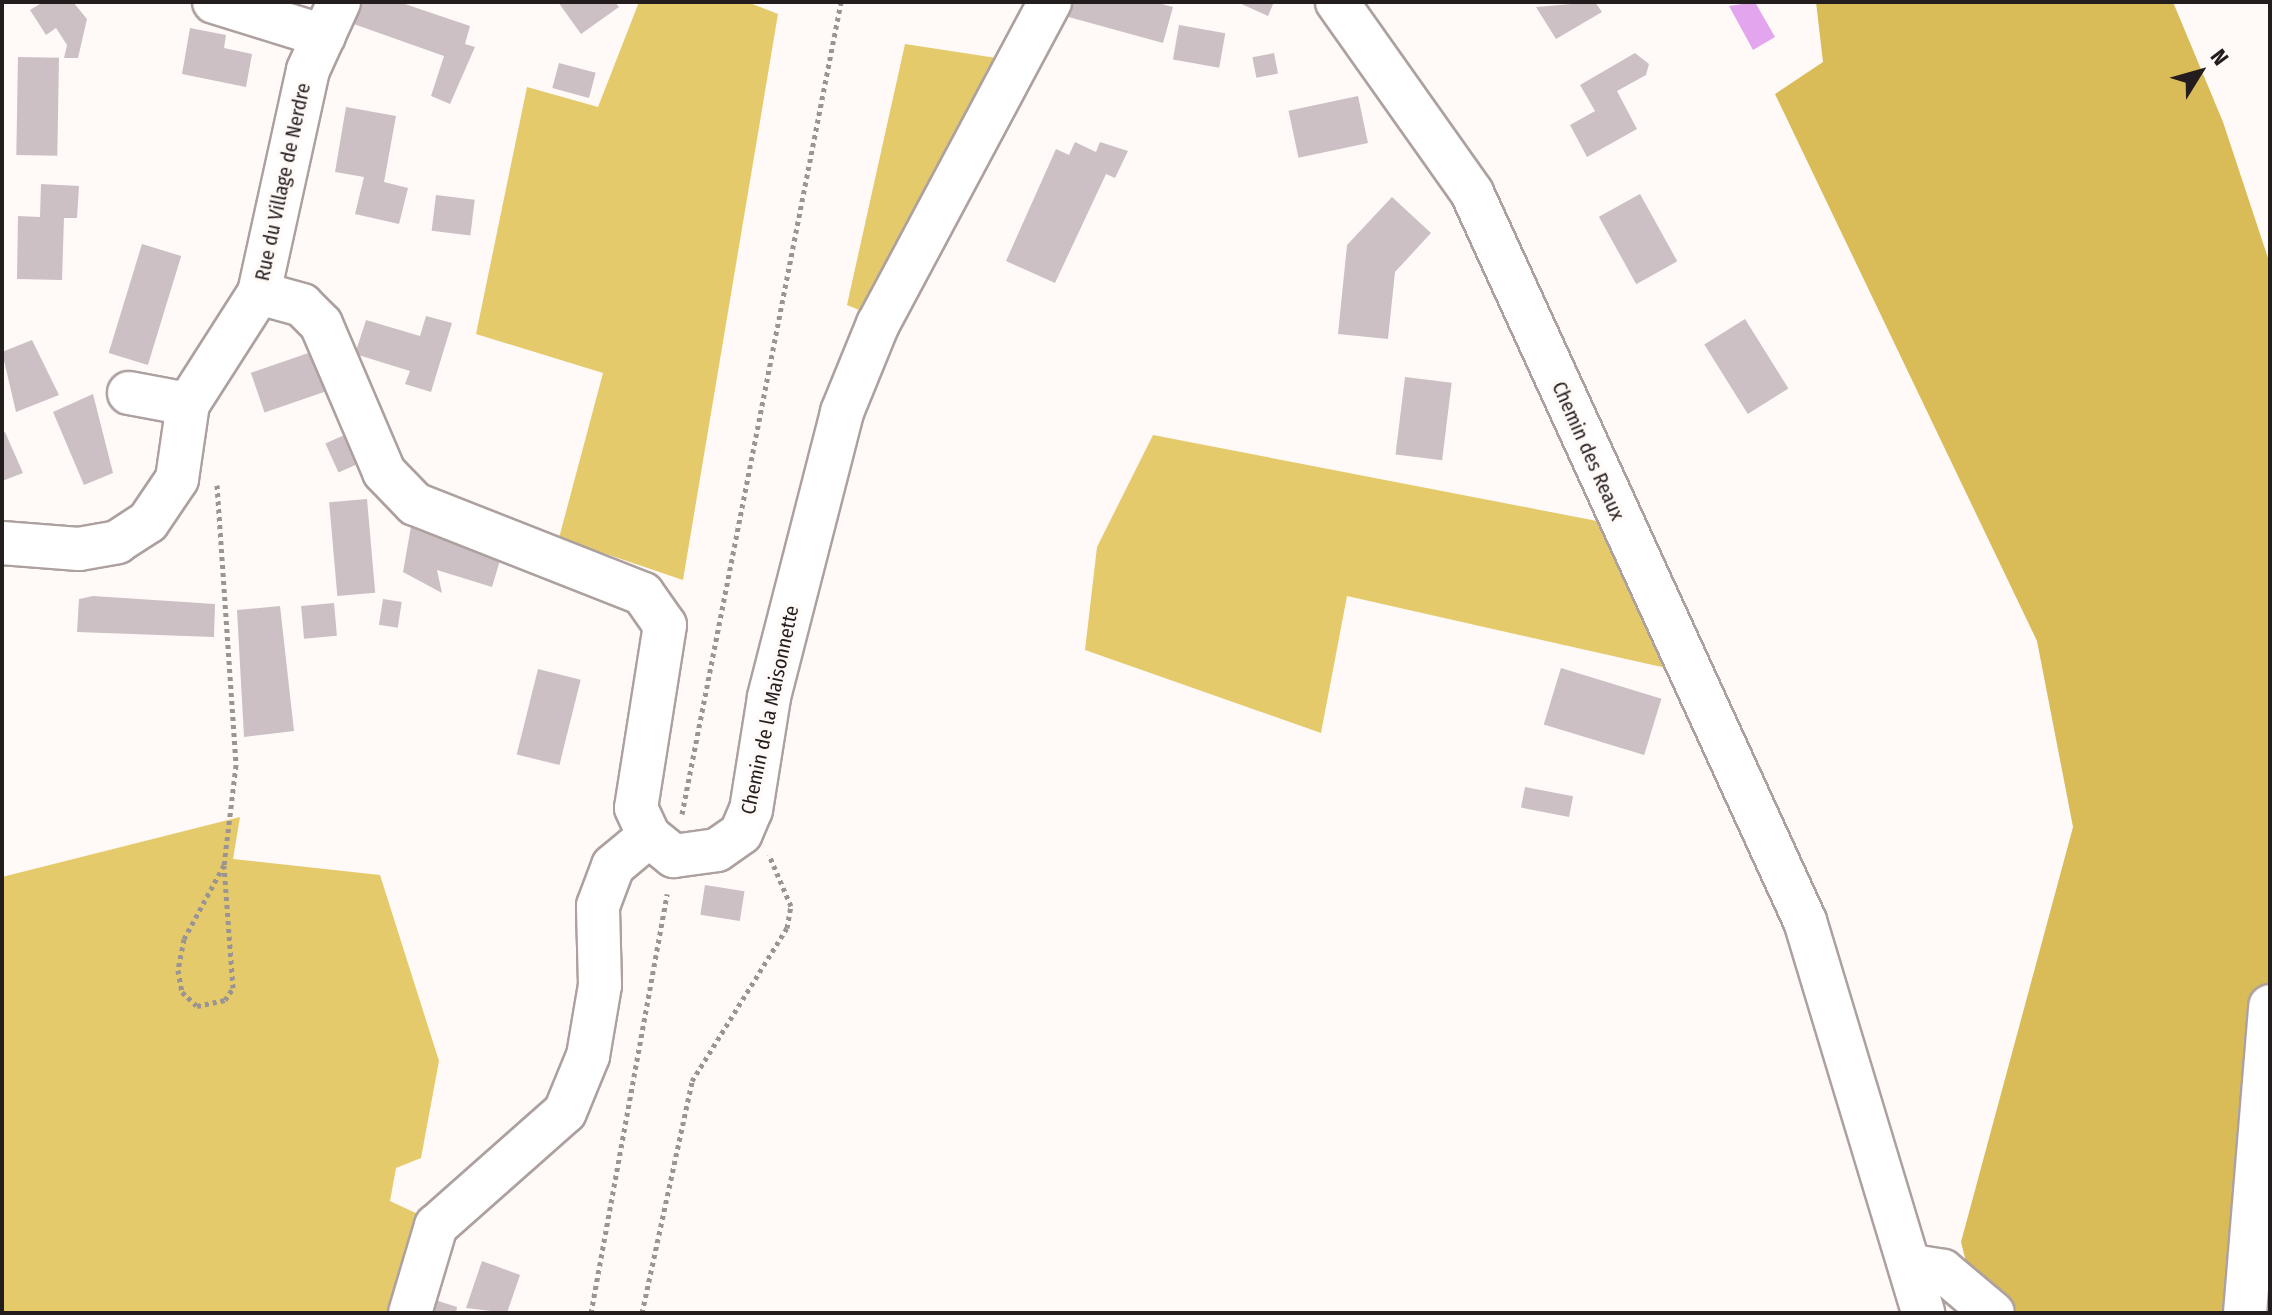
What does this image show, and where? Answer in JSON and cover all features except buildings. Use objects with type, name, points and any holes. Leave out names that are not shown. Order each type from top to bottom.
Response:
[{"type":"street","points":[[214,2],[332,19]]},
{"type":"street","name":"Chemin de la Maisonnette","points":[[661,846],[717,850],[746,821],[769,697],[842,412],[878,324],[1050,2]]},
{"type":"street","name":"Chemin des Reaux","points":[[1337,2],[1472,193],[1805,921],[1913,1266],[1923,1313]]},
{"type":"street","name":"Rue du Village de Nerdre","points":[[2,543],[79,549],[117,542],[148,522],[177,479],[188,404],[259,293],[308,70],[332,19]]},
{"type":"street","points":[[259,293],[302,305],[321,324],[384,472],[415,504],[643,594],[665,625],[636,808],[661,846],[613,866],[598,906],[600,985],[588,1056],[565,1112],[436,1226],[410,1313]]},
{"type":"street","points":[[129,393],[188,404]]},
{"type":"street","points":[[2245,1313],[2270,1006]]},
{"type":"street","points":[[1913,1266],[1943,1271],[1993,1313]]},
{"type":"path","points":[[591,1313],[661,846],[841,2]]},
{"type":"path","points":[[216,470],[236,765],[224,865],[233,988],[225,1000],[197,1006],[182,992],[178,970],[184,939],[224,865]]},
{"type":"path","points":[[642,1313],[692,1081],[787,928],[791,906],[782,874],[746,821]]},
{"type":"shaded area","points":[[639,2],[747,2],[778,14],[683,580],[559,538],[603,373],[476,334],[527,87],[598,107]]},
{"type":"shaded area","points":[[1755,2],[1775,37],[1753,50],[1729,6]]},
{"type":"shaded area","points":[[1816,2],[2173,2],[2223,122],[2270,264],[2270,1313],[1979,1313],[1961,1242],[2073,827],[2037,641],[1775,94],[1823,62]]},
{"type":"shaded area","points":[[905,44],[1003,59],[864,312],[847,305]]},
{"type":"shaded area","points":[[1153,435],[1597,521],[1666,668],[1347,596],[1321,733],[1085,650],[1097,547]]},
{"type":"shaded area","points":[[240,817],[233,859],[380,875],[439,1061],[421,1158],[396,1168],[390,1201],[420,1215],[392,1313],[2,1313],[2,877]]}]
